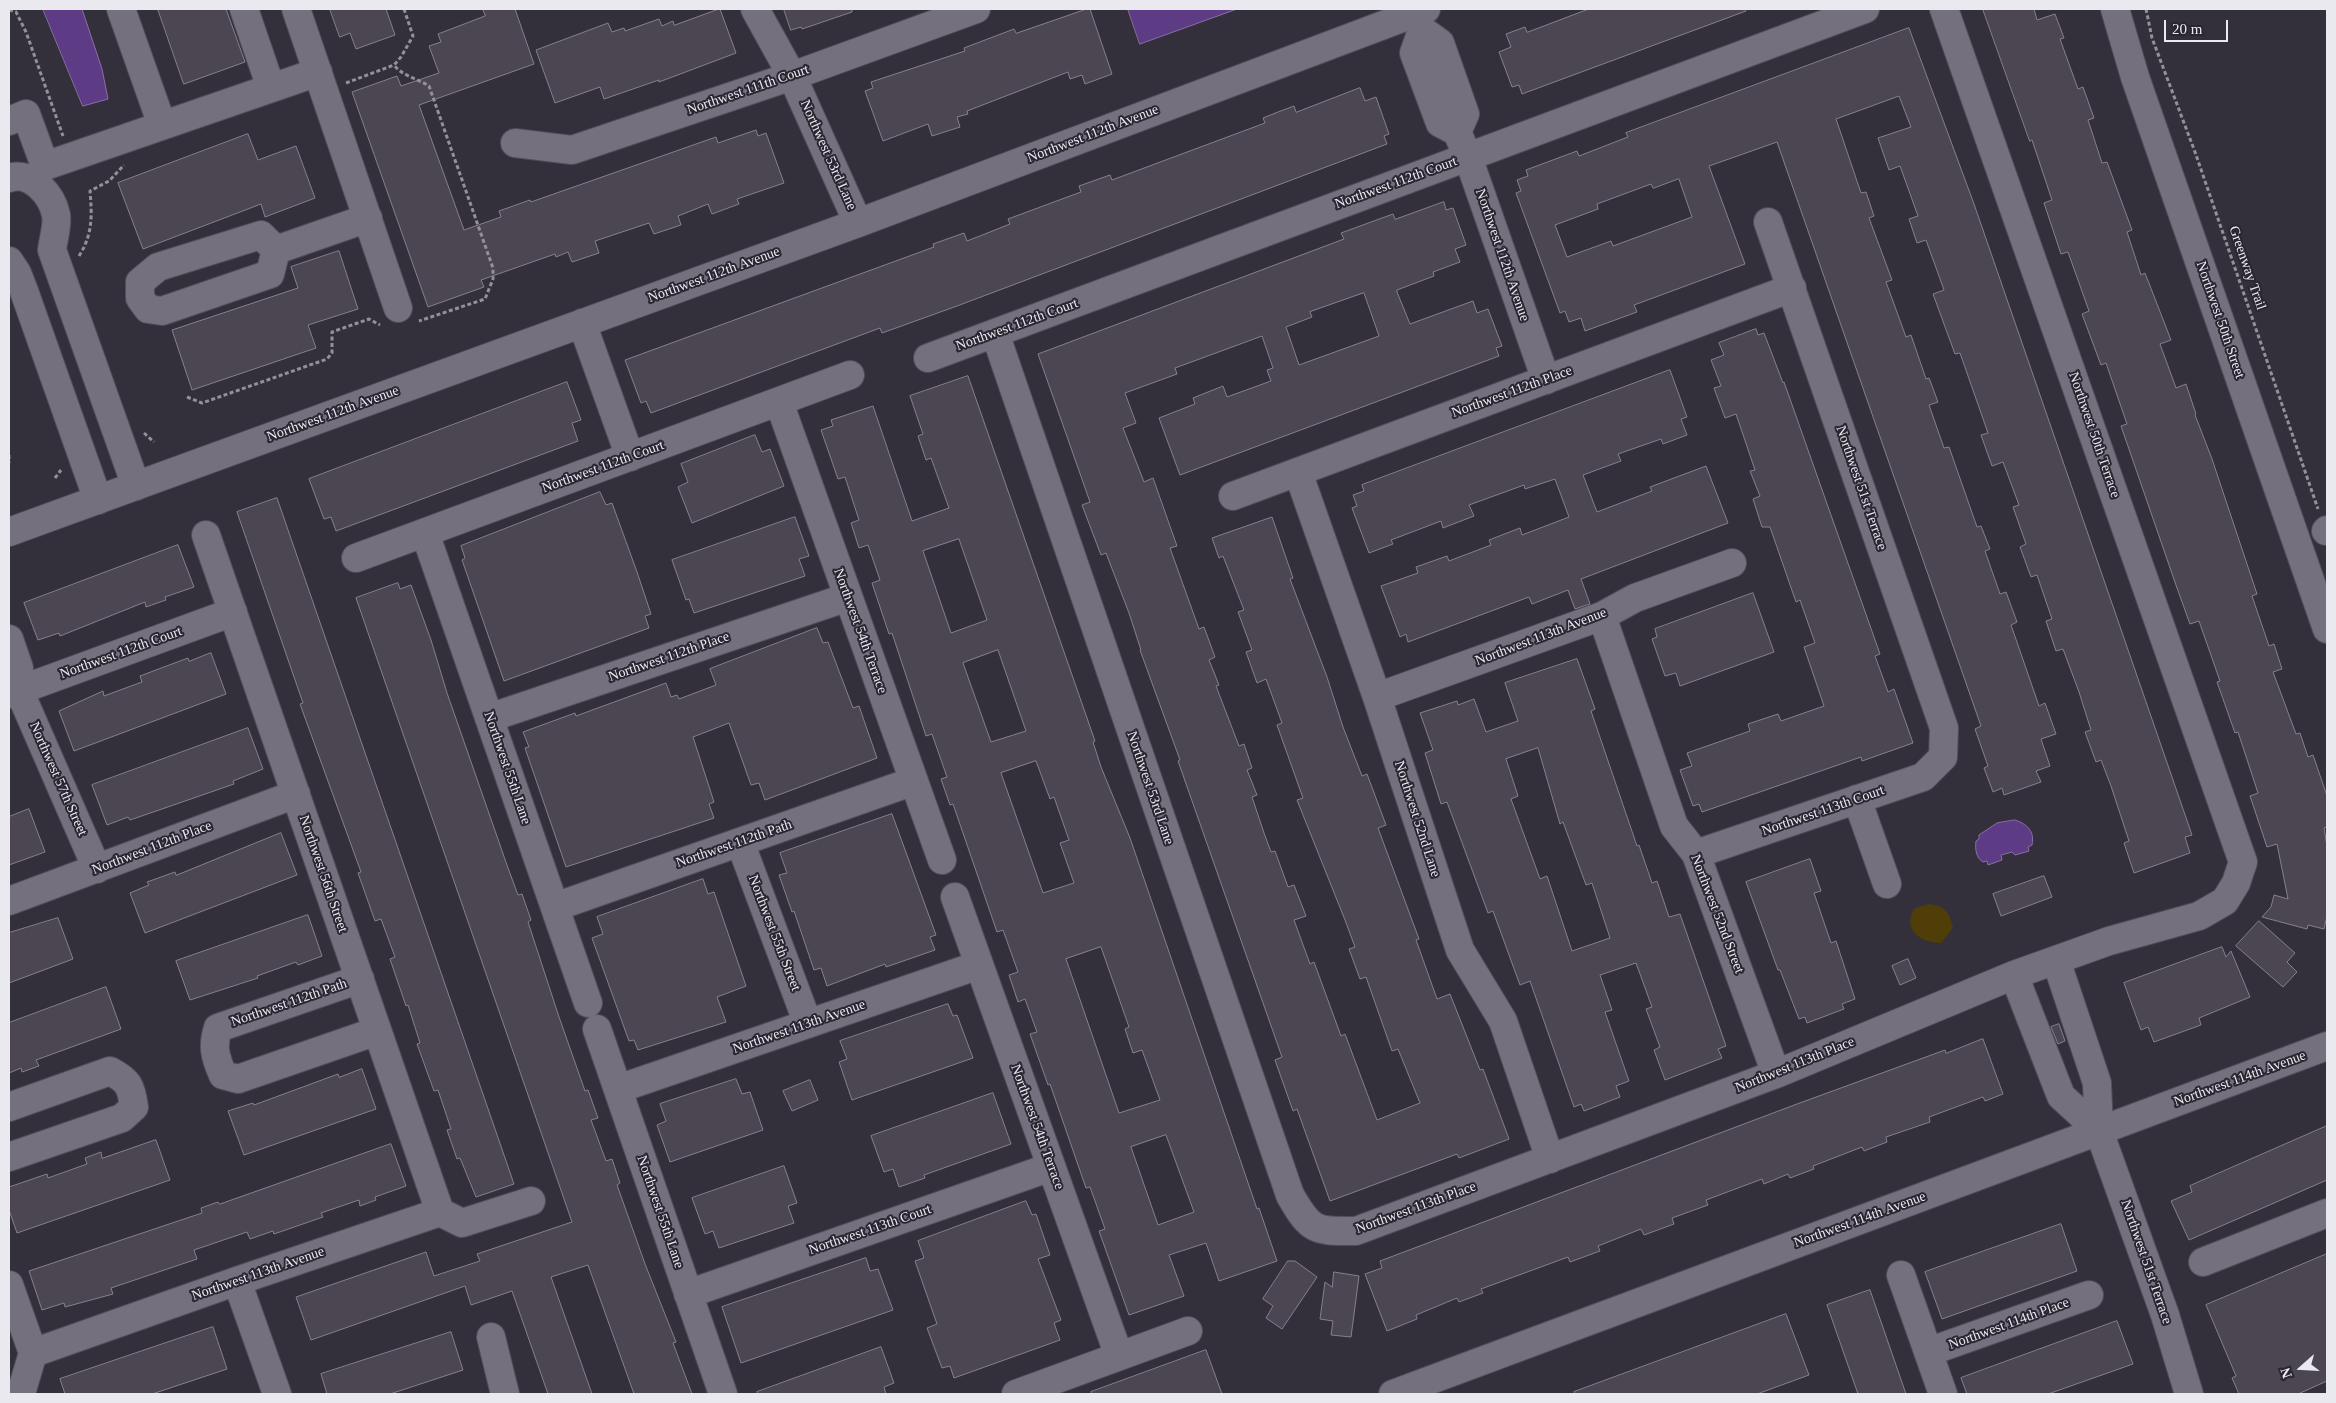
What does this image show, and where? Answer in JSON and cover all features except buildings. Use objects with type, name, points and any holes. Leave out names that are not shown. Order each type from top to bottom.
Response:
[{"type":"street","points":[[121,9],[162,125]]},
{"type":"street","points":[[244,9],[271,88]]},
{"type":"street","points":[[296,9],[398,308]]},
{"type":"street","name":"Northwest 53rd Lane","points":[[755,9],[792,76],[858,223]]},
{"type":"street","name":"Northwest 111th Court","points":[[515,142],[572,150],[792,76],[976,9]]},
{"type":"street","name":"Northwest 112th Court","points":[[928,358],[1865,9]]},
{"type":"street","name":"Northwest 50th Terrace","points":[[1944,9],[2243,862]]},
{"type":"street","name":"Northwest 50th Street","points":[[2115,9],[2135,77],[2327,629]]},
{"type":"street","name":"Northwest 112th Avenue","points":[[9,532],[858,223],[1420,15],[1440,43],[1465,114],[1457,132],[1468,157],[1546,380]]},
{"type":"street","points":[[29,175],[162,125],[271,88],[321,81]]},
{"type":"street","points":[[9,120],[26,114],[29,175],[47,193],[56,216],[52,250],[136,486]]},
{"type":"street","points":[[276,250],[368,218]]},
{"type":"street","name":"Northwest 51st Terrace","points":[[1768,222],[1944,728],[1943,757]]},
{"type":"street","points":[[9,261],[17,272],[98,500]]},
{"type":"street","name":"Northwest 112th Place","points":[[1233,496],[1792,288]]},
{"type":"street","points":[[29,305],[67,293]]},
{"type":"street","points":[[582,323],[630,457]]},
{"type":"street","name":"Northwest 53rd Lane","points":[[995,333],[1290,1195],[1302,1217],[1322,1232]]},
{"type":"street","name":"Northwest 112th Court","points":[[356,558],[850,376]]},
{"type":"street","name":"Northwest 54th Terrace","points":[[779,402],[942,860]]},
{"type":"street","name":"Northwest 52nd Lane","points":[[1298,472],[1377,698],[1460,950],[1503,1020],[1550,1159]]},
{"type":"street","name":"Northwest 55th Lane","points":[[425,533],[588,1003]]},
{"type":"street","name":"Northwest 56th Street","points":[[206,535],[440,1212]]},
{"type":"street","name":"Northwest 113th Avenue","points":[[1377,698],[1602,616],[1635,598],[1732,563]]},
{"type":"street","name":"Northwest 112th Place","points":[[490,718],[848,597]]},
{"type":"street","name":"Northwest 112th Court","points":[[12,688],[233,612]]},
{"type":"street","name":"Northwest 52nd Street","points":[[1602,616],[1674,826],[1696,854],[1776,1074]]},
{"type":"street","points":[[9,639],[19,668],[12,688]]},
{"type":"street","name":"Northwest 57th Street","points":[[12,688],[97,868]]},
{"type":"street","name":"Northwest 113th Court","points":[[1696,854],[1923,777],[1943,757]]},
{"type":"street","name":"Northwest 112th Path","points":[[555,907],[914,781]]},
{"type":"street","name":"Northwest 112th Place","points":[[9,901],[296,794]]},
{"type":"street","points":[[1857,799],[1886,884]]},
{"type":"street","name":"Northwest 55th Street","points":[[740,842],[808,1024]]},
{"type":"street","name":"Northwest 113th Place","points":[[1322,1232],[1356,1232],[1776,1074],[2014,975],[2109,941],[2199,916],[2225,901],[2236,883],[2243,862]]},
{"type":"street","name":"Northwest 54th Terrace","points":[[955,897],[1119,1356]]},
{"type":"street","name":"Northwest 51st Terrace","points":[[2056,960],[2097,1083],[2099,1131],[2165,1315],[2189,1394]]},
{"type":"street","name":"Northwest 113th Avenue","points":[[618,1089],[979,965]]},
{"type":"street","name":"Northwest 51st Terrace","points":[[2014,975],[2061,1096],[2099,1131]]},
{"type":"street","name":"Northwest 112th Path","points":[[360,979],[218,1028],[214,1042],[215,1056],[223,1075],[238,1079],[377,1031]]},
{"type":"street","name":"Northwest 55th Lane","points":[[597,1029],[723,1394]]},
{"type":"street","name":"Northwest 114th Avenue","points":[[1393,1394],[2327,1046]]},
{"type":"street","points":[[9,1107],[110,1071],[125,1079],[132,1090],[134,1107],[122,1118],[9,1157]]},
{"type":"street","name":"Northwest 113th Court","points":[[688,1294],[1051,1167]]},
{"type":"street","points":[[440,1212],[462,1223],[531,1201]]},
{"type":"street","name":"Northwest 113th Avenue","points":[[33,1353],[440,1212]]},
{"type":"street","points":[[2203,1262],[2327,1213]]},
{"type":"street","points":[[1901,1275],[1943,1394]]},
{"type":"street","points":[[237,1281],[277,1394]]},
{"type":"street","points":[[9,1284],[33,1353],[22,1390],[11,1394]]},
{"type":"street","name":"Northwest 114th Place","points":[[1928,1352],[2089,1295]]},
{"type":"street","points":[[1016,1394],[1188,1331]]},
{"type":"street","points":[[491,1337],[501,1393]]},
{"type":"path","name":"Greenway Trail","points":[[2146,9],[2152,38],[2207,188],[2326,531]]},
{"type":"path","points":[[9,10],[16,12],[26,32],[66,142]]},
{"type":"path","points":[[321,81],[394,65]]},
{"type":"path","points":[[78,258],[88,243],[91,230],[90,191],[109,181],[129,160]]},
{"type":"path","points":[[143,432],[154,442]]},
{"type":"path","points":[[9,455],[9,463]]},
{"type":"shaded area","points":[[43,9],[82,9],[102,69],[108,99],[83,106]]},
{"type":"shaded area","points":[[1128,9],[1237,9],[1140,44]]},
{"type":"shaded area","points":[[2015,820],[2026,826],[2031,832],[2033,840],[2032,845],[2028,847],[2029,851],[2015,855],[2012,852],[2001,855],[2002,860],[1988,865],[1987,861],[1983,862],[1976,853],[1976,841],[1979,839],[1979,835],[1997,823]]},
{"type":"shaded area","points":[[1929,904],[1939,906],[1946,911],[1952,923],[1953,928],[1941,943],[1920,937],[1915,933],[1910,922],[1915,908]]}]
